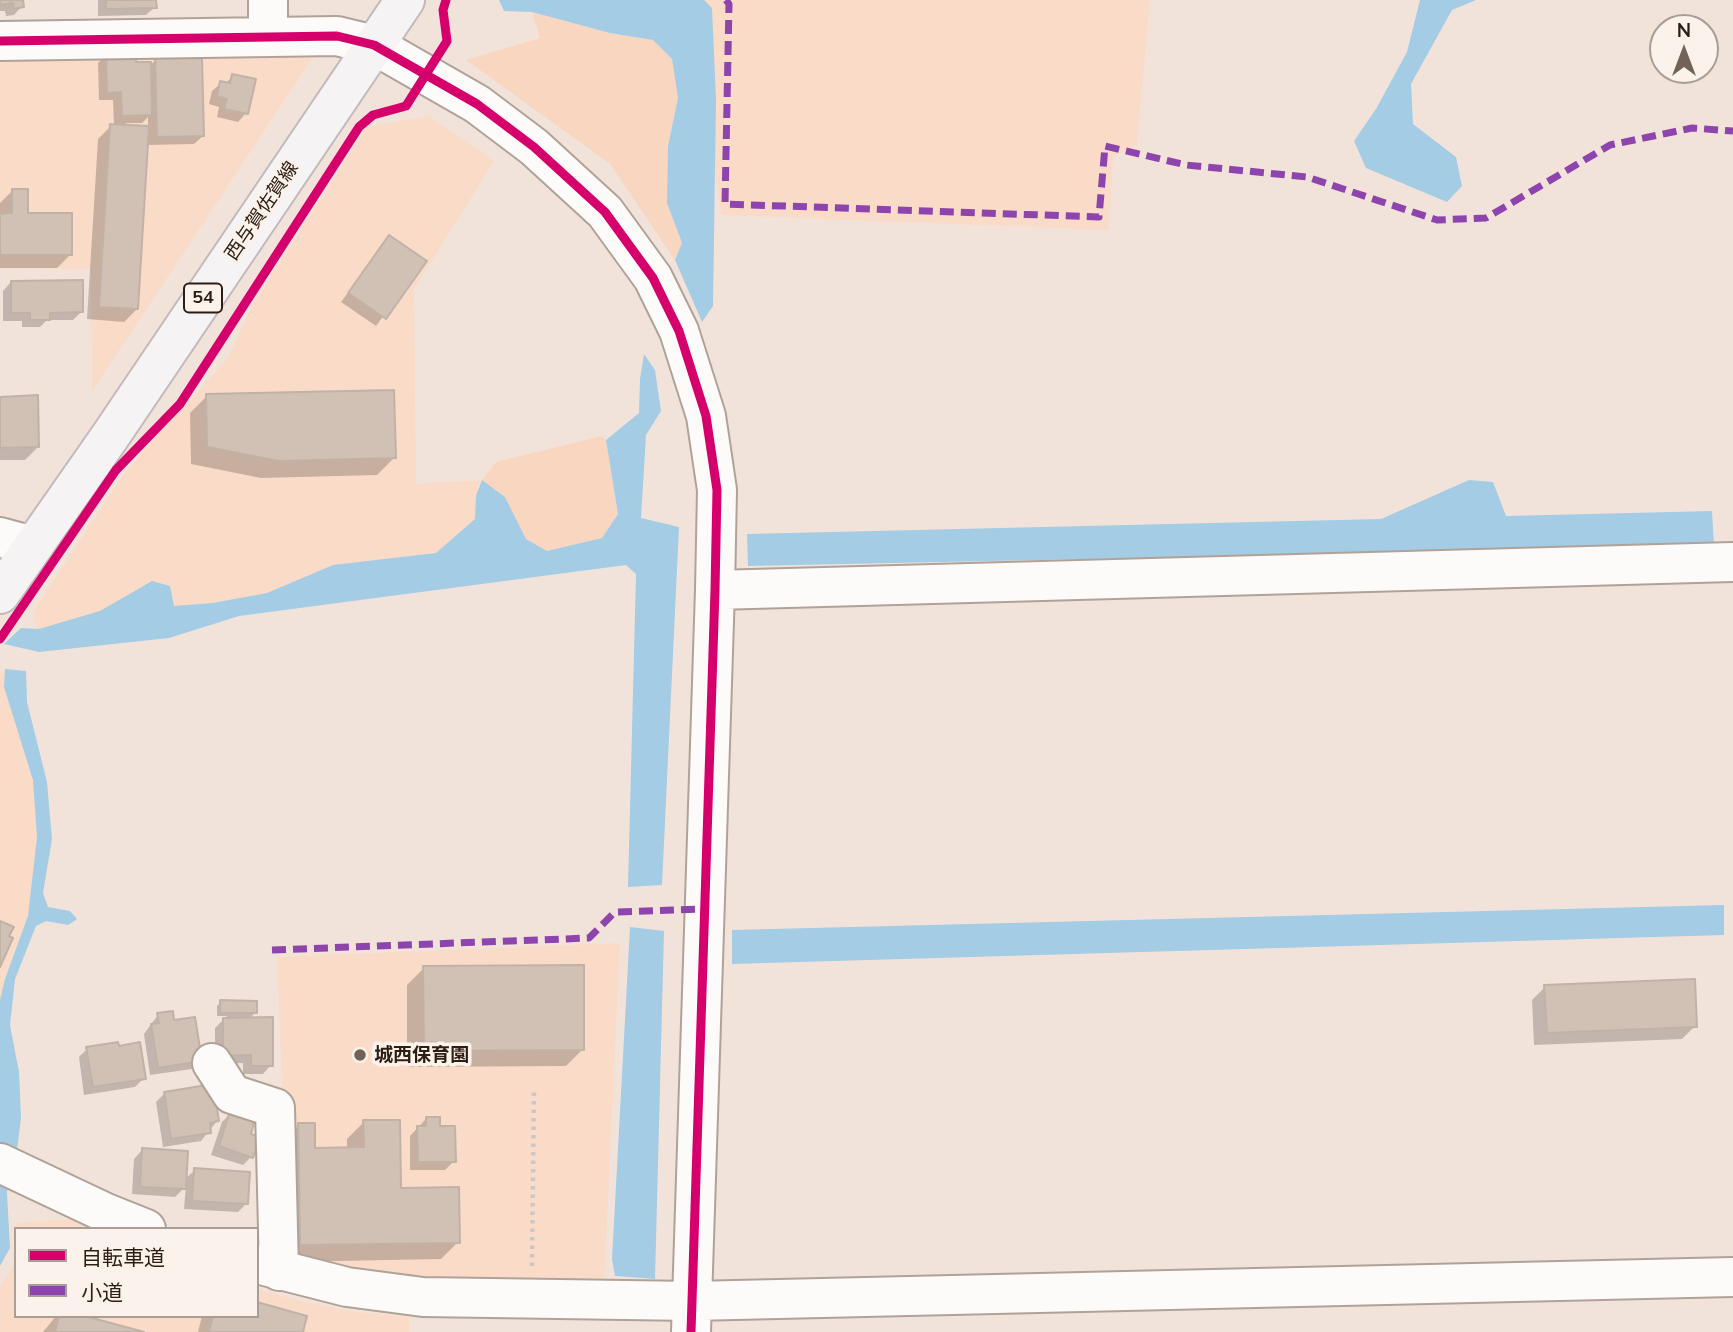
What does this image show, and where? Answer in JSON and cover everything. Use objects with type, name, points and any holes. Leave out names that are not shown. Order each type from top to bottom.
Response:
[{"type":"main road","name":"西与賀佐賀線","points":[[0,594],[17,542],[405,0]]},
{"type":"street","points":[[268,0],[268,37]]},
{"type":"street","points":[[0,41],[337,36],[374,45],[477,104],[534,147],[605,212],[653,278],[679,331],[706,416],[717,491],[692,1317]]},
{"type":"street","points":[[715,590],[1733,562]]},
{"type":"street","points":[[212,1063],[232,1094],[275,1108],[268,1268],[347,1287],[424,1297],[531,1299],[692,1317],[1733,1277]]},
{"type":"street","points":[[7,1167],[141,1227]]},
{"type":"path","points":[[531,1299],[534,1088]]},
{"type":"shaded area","points":[[499,0],[1150,0],[1137,145],[1113,157],[1109,230],[721,215],[691,12]]},
{"type":"shaded area","points":[[532,12],[610,33],[653,40],[672,60],[678,98],[668,146],[667,202],[682,244],[675,260],[610,164],[466,60],[540,38]]},
{"type":"shaded area","points":[[320,47],[92,391],[91,269],[0,269],[0,52]]},
{"type":"shaded area","points":[[429,116],[494,161],[414,289],[416,484],[482,480],[496,567],[40,638],[33,611],[125,472],[228,358],[252,306],[367,127]]},
{"type":"shaded area","points":[[602,436],[606,440],[618,514],[602,538],[547,551],[526,539],[505,497],[482,480],[496,462]]},
{"type":"shaded area","points":[[0,671],[11,672],[41,805],[35,915],[5,999],[0,1045]]},
{"type":"shaded area","points":[[620,943],[604,1285],[411,1284],[289,1259],[277,957]]},
{"type":"shaded area","points":[[75,1219],[92,1227],[17,1227],[16,1223]]},
{"type":"shaded area","points":[[14,1264],[14,1318],[259,1318],[259,1290],[357,1312],[409,1317],[409,1332],[0,1332],[0,1287]]},
{"type":"water","points":[[499,0],[704,0],[712,8],[716,100],[713,306],[702,322],[675,260],[682,243],[667,203],[668,146],[678,98],[672,59],[653,40],[610,33],[532,12],[504,11]]},
{"type":"water","points":[[1420,0],[1476,0],[1452,10],[1411,84],[1413,124],[1456,157],[1462,186],[1447,202],[1366,168],[1354,141],[1376,109],[1407,52]]},
{"type":"water","points":[[644,354],[655,370],[661,411],[646,435],[641,518],[679,527],[662,885],[628,887],[636,574],[626,565],[239,616],[169,638],[39,652],[4,644],[21,628],[39,629],[100,611],[152,581],[170,586],[174,606],[213,603],[267,593],[333,565],[436,553],[475,519],[476,496],[482,480],[505,497],[526,539],[547,551],[602,538],[618,514],[606,440],[639,413]]},
{"type":"water","points":[[1469,480],[1493,482],[1506,516],[1712,511],[1714,546],[748,566],[747,534],[1381,519]]},
{"type":"water","points":[[5,669],[26,671],[27,702],[47,782],[52,839],[43,893],[48,907],[70,911],[77,919],[68,925],[46,921],[36,926],[15,979],[10,1025],[19,1072],[21,1118],[17,1150],[13,1147],[7,1193],[10,1248],[0,1266],[0,1000],[28,916],[37,837],[33,780],[4,687]]},
{"type":"water","points":[[1724,905],[1724,935],[732,964],[732,930]]},
{"type":"water","points":[[630,927],[664,931],[655,1279],[615,1276],[612,1259]]},
{"type":"building","points":[[0,0],[23,0],[24,7],[14,9],[13,3],[0,5]]},
{"type":"building","points":[[106,0],[156,0],[157,8],[106,9]]},
{"type":"building","points":[[106,53],[136,53],[136,62],[151,62],[152,115],[122,116],[121,92],[107,93]]},
{"type":"building","points":[[202,57],[204,136],[157,137],[155,58]]},
{"type":"building","points":[[232,74],[256,79],[248,114],[224,109],[227,99],[217,96],[220,81],[230,83]]},
{"type":"building","points":[[110,124],[149,126],[138,309],[99,307]]},
{"type":"building","points":[[12,189],[28,189],[28,213],[72,213],[72,255],[0,255],[0,214],[12,213]]},
{"type":"building","points":[[389,235],[427,261],[386,319],[348,293]]},
{"type":"building","points":[[83,280],[83,312],[50,313],[50,320],[30,320],[30,313],[11,313],[11,281]]},
{"type":"building","points":[[394,390],[396,458],[279,461],[207,447],[206,394]]},
{"type":"building","points":[[38,395],[39,447],[0,448],[0,397]]},
{"type":"building","points":[[0,921],[14,927],[9,936],[13,938],[0,967]]},
{"type":"building","points":[[584,965],[584,1050],[424,1051],[423,966]]},
{"type":"building","points":[[1695,979],[1697,1027],[1547,1033],[1544,985]]},
{"type":"building","points":[[220,1000],[257,1001],[257,1013],[220,1013]]},
{"type":"building","points":[[173,1011],[174,1020],[195,1017],[202,1061],[158,1068],[151,1024],[159,1023],[157,1013]]},
{"type":"building","points":[[273,1017],[273,1066],[251,1066],[251,1055],[223,1056],[223,1018]]},
{"type":"building","points":[[118,1042],[119,1046],[140,1042],[146,1079],[93,1087],[86,1047]]},
{"type":"building","points":[[213,1084],[219,1121],[210,1123],[211,1133],[171,1139],[164,1092]]},
{"type":"building","points":[[230,1111],[255,1119],[251,1134],[260,1137],[253,1158],[219,1146]]},
{"type":"building","points":[[426,1117],[440,1117],[440,1126],[455,1126],[456,1162],[418,1162],[417,1126],[426,1126]]},
{"type":"building","points":[[363,1120],[400,1120],[401,1188],[459,1187],[460,1243],[300,1245],[298,1123],[315,1123],[315,1148],[364,1147]]},
{"type":"building","points":[[142,1148],[188,1151],[186,1189],[140,1187]]},
{"type":"building","points":[[194,1168],[250,1172],[248,1204],[192,1201]]},
{"type":"building","points":[[259,1303],[307,1316],[303,1332],[209,1332],[212,1318],[259,1318]]},
{"type":"building","points":[[58,1318],[92,1318],[144,1332],[55,1332]]},
{"type":"marked path","points":[[726,0],[729,4],[725,204],[1099,217],[1105,146],[1186,165],[1307,177],[1437,220],[1486,218],[1610,145],[1692,128],[1733,131]]},
{"type":"marked path","points":[[272,950],[589,938],[615,912],[705,909]]},
{"type":"cycle path","points":[[0,639],[116,470],[180,404],[359,127],[373,115],[406,106],[447,41],[443,10],[446,0]]},
{"type":"cycle path","points":[[0,41],[337,36],[374,45],[477,104],[534,147],[605,212],[653,278],[679,331],[706,416],[717,490],[691,1332]]},
{"type":"place","name":"城西保育園","points":[[360,1055]]}]
